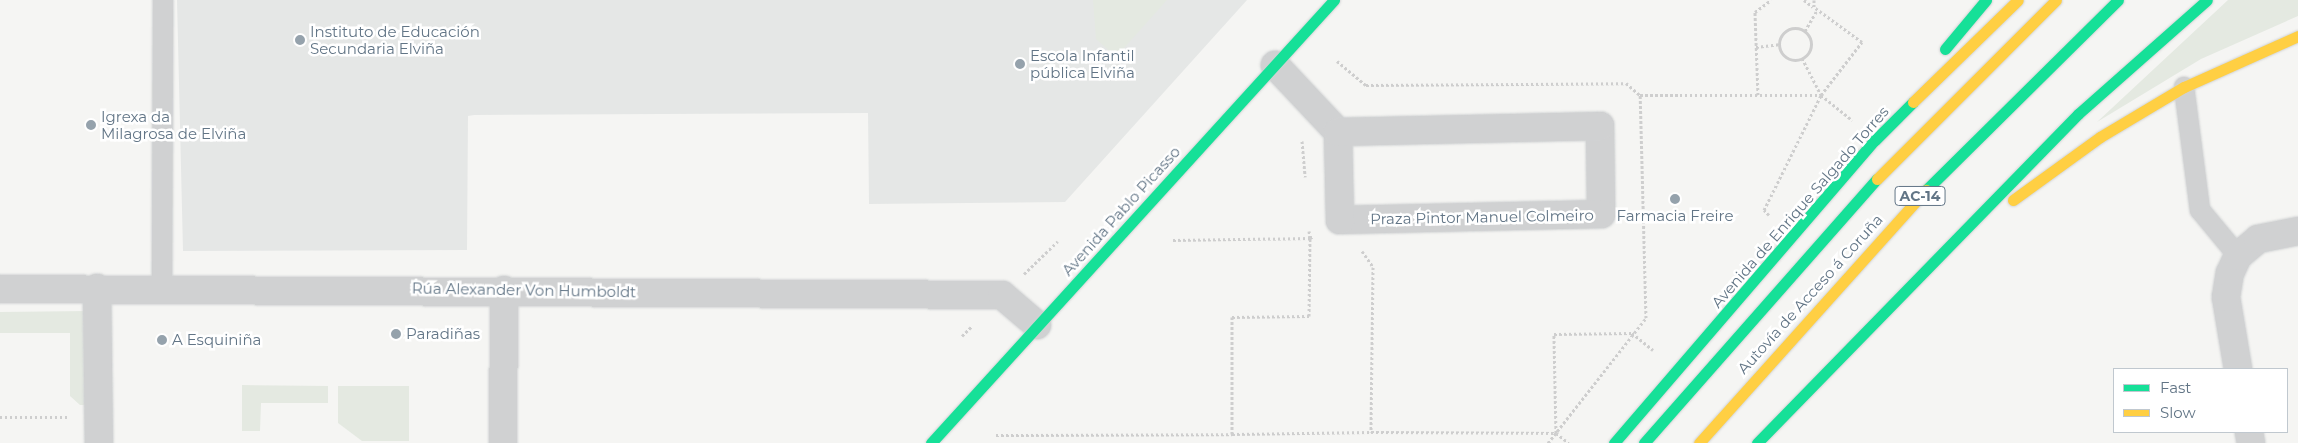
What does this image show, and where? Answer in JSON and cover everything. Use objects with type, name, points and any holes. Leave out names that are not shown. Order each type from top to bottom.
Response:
[{"type":"main road","name":"Avenida Pablo Picasso","points":[[931,443],[1334,0]]},
{"type":"main road","points":[[1936,59],[1986,0]]},
{"type":"main road","name":"Avenida de Enrique Salgado Torres","points":[[1614,443],[1875,140],[2018,0]]},
{"type":"main road","name":"Autovía de Acceso á Coruña","points":[[1644,443],[1698,378],[1853,204],[2056,0]]},
{"type":"main road","name":"Autovía de Acceso á Coruña","points":[[1699,443],[1906,210],[2118,0]]},
{"type":"main road","points":[[1757,443],[1834,361],[1963,236],[2078,114],[2207,0]]},
{"type":"main road","points":[[1963,236],[2100,137],[2184,87],[2298,36]]},
{"type":"main road","points":[[1875,140],[1925,73]]},
{"type":"street","points":[[1275,66],[1338,132],[1340,220]]},
{"type":"street","name":"Praza Pintor Manuel Colmeiro","points":[[1338,132],[1600,126],[1601,214],[1340,220]]},
{"type":"street","points":[[2238,368],[2226,297],[2238,256],[2258,239],[2298,231]]},
{"type":"street","points":[[97,288],[99,430]]},
{"type":"street","name":"Rúa Alexander Von Humboldt","points":[[0,289],[504,290],[1002,295],[1038,325]]},
{"type":"street","points":[[503,443],[504,290]]},
{"type":"lane","points":[[162,288],[163,0]]},
{"type":"lane","points":[[2184,87],[2200,210],[2238,256]]},
{"type":"path","points":[[1758,95],[1755,12],[1771,0]]},
{"type":"path","points":[[1777,209],[1771,217],[1764,210],[1821,95],[1862,42],[1804,0]]},
{"type":"path","points":[[1802,58],[1811,46],[1806,32],[1816,9],[1814,0]]},
{"type":"path","points":[[1779,44],[1786,30],[1806,32]]},
{"type":"path","points":[[1756,46],[1779,44]]},
{"type":"path","points":[[1779,44],[1786,57],[1802,58]]},
{"type":"path","points":[[1802,58],[1821,95],[1859,125]]},
{"type":"path","points":[[1337,62],[1366,85],[1626,83],[1640,95],[1821,95]]},
{"type":"path","points":[[1548,443],[1632,333],[1646,318],[1640,95]]},
{"type":"path","points":[[1301,134],[1305,181]]},
{"type":"path","points":[[1173,240],[1310,238],[1340,220],[1373,267],[1371,432]]},
{"type":"path","points":[[1232,434],[1232,317],[1309,316],[1309,228]]},
{"type":"path","points":[[1556,433],[1554,334],[1632,333],[1658,355]]},
{"type":"path","points":[[0,417],[99,430]]},
{"type":"path","points":[[996,435],[1371,432],[1556,433],[1569,443]]},
{"type":"shaded area","points":[[177,0],[1247,0],[1065,202],[869,204],[868,113],[474,115],[468,116],[467,250],[183,251]]},
{"type":"shaded area","points":[[1093,0],[1167,0],[1116,57],[1096,39]]},
{"type":"shaded area","points":[[2228,0],[2298,0],[2298,16],[2201,59],[2097,122]]},
{"type":"shaded area","points":[[88,311],[88,405],[80,405],[70,396],[70,333],[0,333],[0,312]]},
{"type":"shaded area","points":[[242,385],[328,386],[328,403],[261,403],[260,431],[242,431]]},
{"type":"shaded area","points":[[338,386],[409,386],[409,441],[362,441],[338,423]]},
{"type":"traffic: fast","points":[[931,443],[1334,0]]},
{"type":"traffic: fast","points":[[1945,49],[1986,0]]},
{"type":"traffic: fast","points":[[1926,190],[2118,0]]},
{"type":"traffic: fast","points":[[1757,443],[2078,114],[2207,0]]},
{"type":"traffic: fast","points":[[1614,443],[1875,140],[1913,102]]},
{"type":"traffic: fast","points":[[1644,443],[1877,179]]},
{"type":"traffic: slow","points":[[1913,102],[2018,0]]},
{"type":"traffic: slow","points":[[1877,179],[2056,0]]},
{"type":"traffic: slow","points":[[2013,200],[2100,137],[2184,87],[2298,36]]},
{"type":"traffic: slow","points":[[1699,443],[1926,190]]},
{"type":"place","name":"Instituto de Educación Secundaria Elviña","points":[[300,40]]},
{"type":"place","name":"Escola Infantil pública Elviña","points":[[1020,64]]},
{"type":"place","name":"Igrexa da Milagrosa de Elviña","points":[[91,125]]},
{"type":"place","name":"Farmacia Freire","points":[[1675,199]]},
{"type":"place","name":"Paradiñas","points":[[396,334]]},
{"type":"place","name":"A Esquiniña","points":[[162,340]]}]
